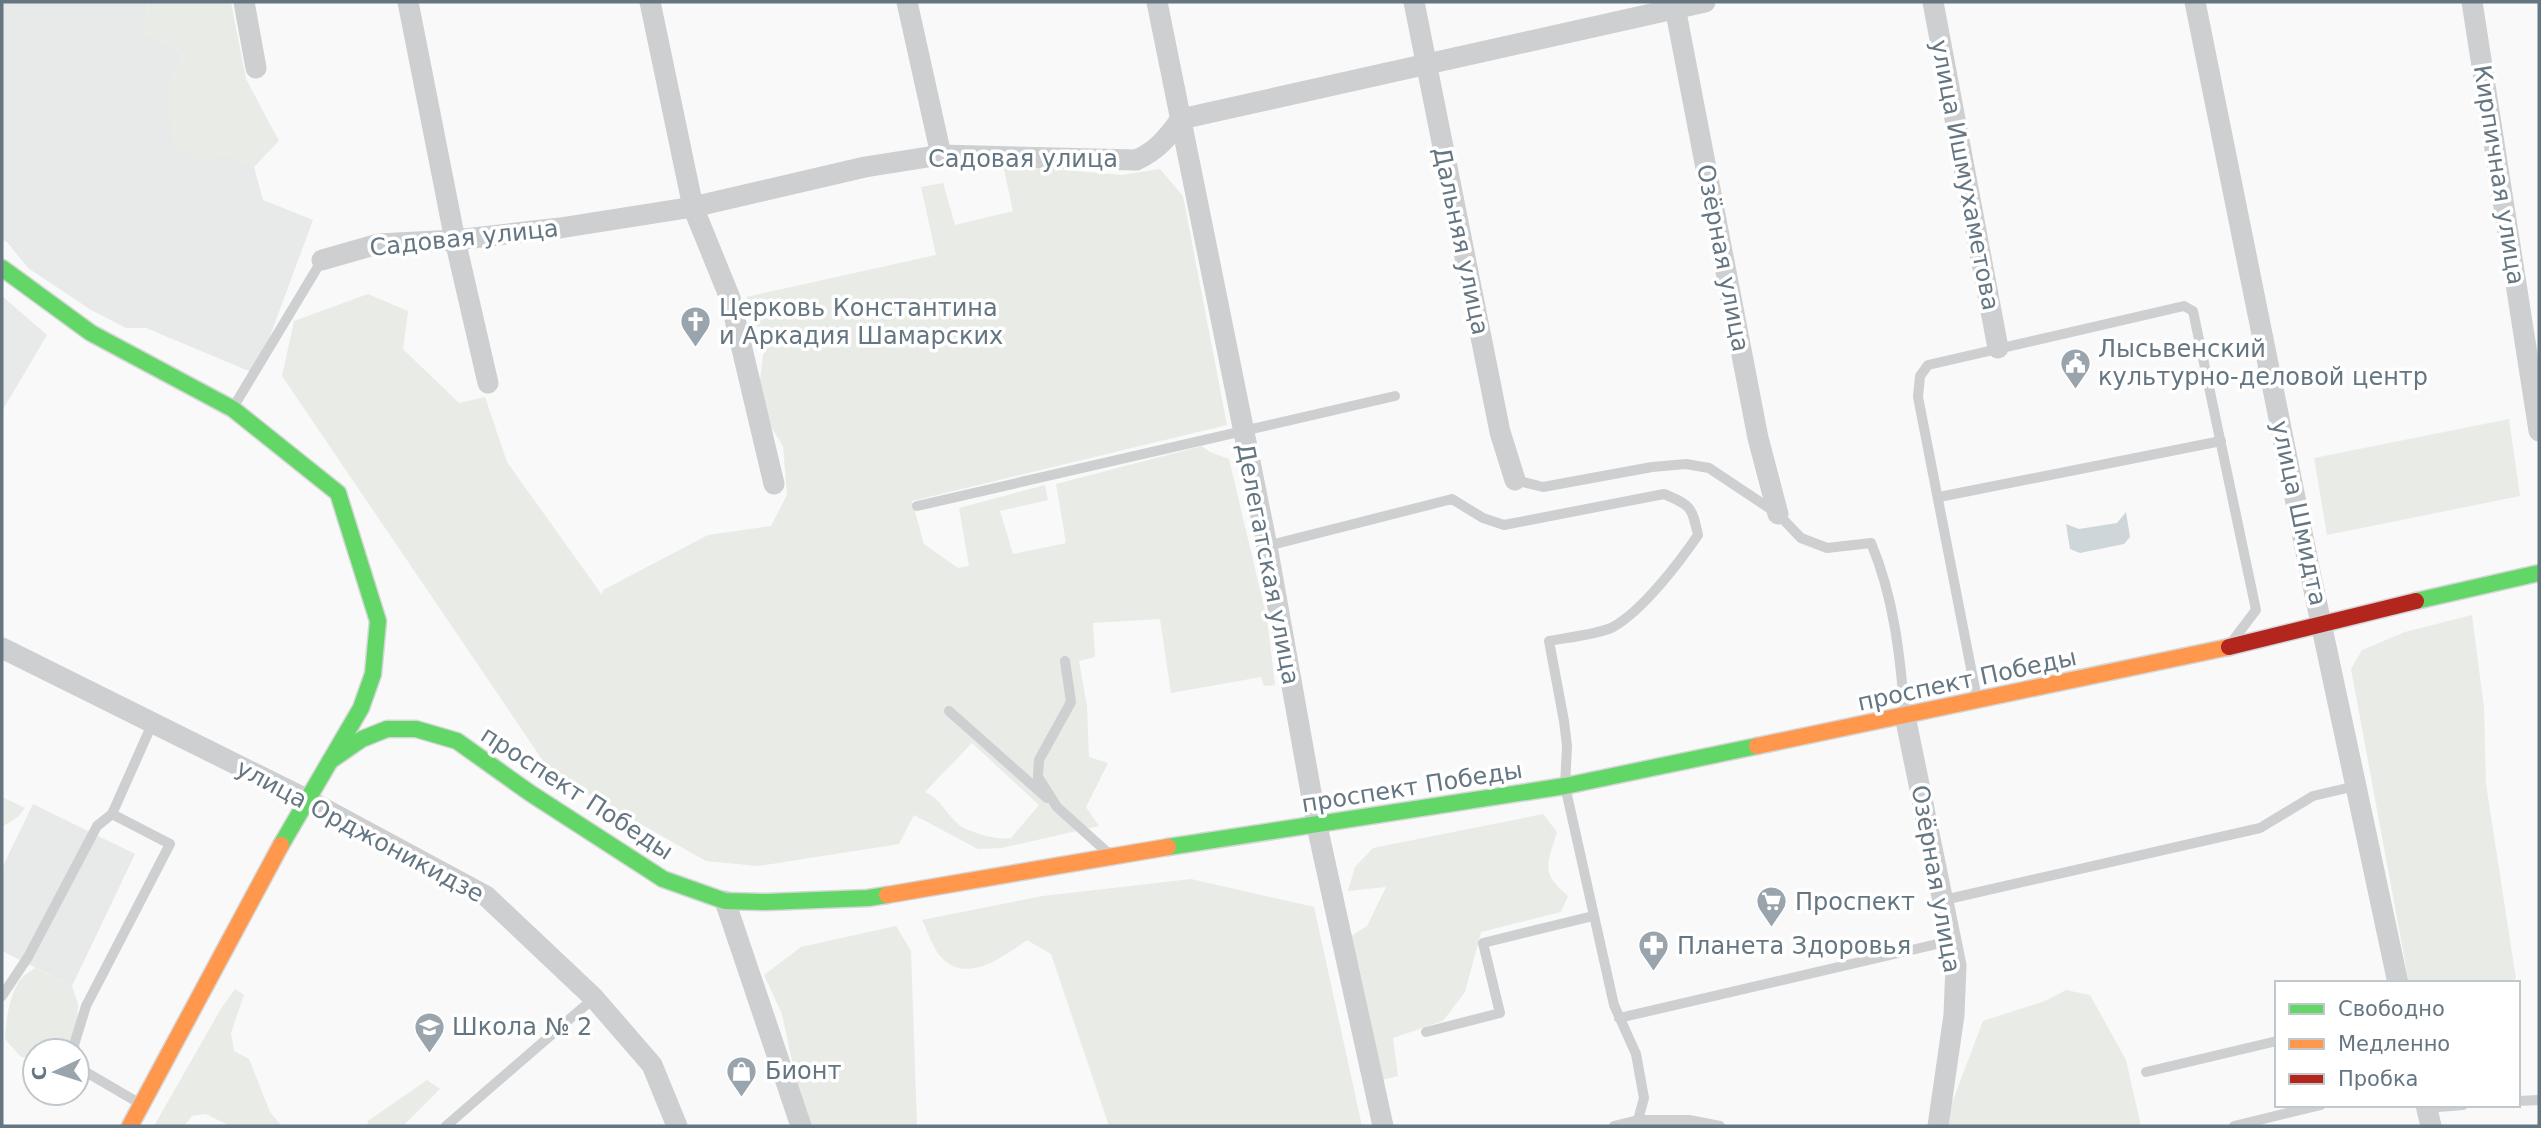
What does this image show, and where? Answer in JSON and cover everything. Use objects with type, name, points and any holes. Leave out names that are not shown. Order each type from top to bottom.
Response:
[{"type":"street","points":[[244,2],[256,68]]},
{"type":"street","points":[[408,2],[455,240],[488,383]]},
{"type":"street","points":[[650,2],[694,207],[730,298],[774,484]]},
{"type":"street","points":[[907,2],[941,155]]},
{"type":"street","name":"Делегатская улица","points":[[1157,2],[1267,546],[1317,826],[1383,1126]]},
{"type":"street","name":"Дальняя улица","points":[[1414,2],[1500,432],[1515,480]]},
{"type":"street","points":[[1181,119],[1426,66],[1674,5],[1705,2]]},
{"type":"street","name":"улица Ишмухаметова","points":[[1933,2],[1998,348]]},
{"type":"street","name":"улица Шмидта","points":[[2196,2],[2398,981]]},
{"type":"street","name":"Кирпичная улица","points":[[2472,2],[2539,431]]},
{"type":"street","name":"Озёрная улица","points":[[1674,5],[1758,438],[1778,514]]},
{"type":"street","name":"Садовая улица","points":[[322,260],[378,244],[455,240],[560,228],[694,207],[865,167],[941,155],[1136,160],[1150,154],[1163,143],[1181,119]]},
{"type":"street","points":[[2,268],[91,333],[233,409],[338,494],[378,621],[373,674],[361,708],[306,799],[130,1126]]},
{"type":"street","name":"проспект Победы","points":[[330,761],[362,739],[387,729],[416,729],[457,741],[541,800],[663,879],[725,901],[867,898],[1111,856],[1565,786],[2228,647],[2539,573]]},
{"type":"street","name":"улица Орджоникидзе","points":[[2,648],[306,799],[486,896],[594,998],[652,1065],[677,1126]]},
{"type":"street","name":"Озёрная улица","points":[[1905,716],[1956,965],[1954,1014],[1938,1126]]},
{"type":"street","points":[[725,901],[801,1126]]},
{"type":"lane","points":[[233,409],[322,260]]},
{"type":"lane","points":[[1978,701],[1918,397],[1920,376],[1928,365],[2184,306],[2193,311],[2256,610],[2228,647]]},
{"type":"lane","points":[[918,506],[1395,396]]},
{"type":"lane","points":[[1939,498],[2221,441]]},
{"type":"lane","points":[[1515,480],[1543,487],[1652,467],[1686,464],[1709,468],[1778,514],[1801,538],[1827,548],[1871,543],[1882,569],[1900,652],[1905,716]]},
{"type":"lane","points":[[1267,546],[1452,499],[1483,519],[1504,525],[1664,494],[1686,503],[1694,515],[1698,535],[1677,564],[1635,609],[1612,628],[1549,641],[1567,746],[1565,786],[1614,1005],[1636,1054],[1644,1098],[1638,1120]]},
{"type":"lane","points":[[1057,807],[1038,777],[1039,760],[1071,702],[1066,661]]},
{"type":"lane","points":[[949,711],[1111,856]]},
{"type":"lane","points":[[2,996],[28,957],[97,826],[112,814],[153,722]]},
{"type":"lane","points":[[1944,900],[2260,828],[2313,796],[2356,786]]},
{"type":"lane","points":[[76,1037],[86,1006],[170,845],[112,814]]},
{"type":"lane","points":[[1426,1032],[1500,1013],[1483,943],[1593,916]]},
{"type":"lane","points":[[1619,1017],[1950,941]]},
{"type":"lane","points":[[446,1126],[594,998]]},
{"type":"lane","points":[[2146,1072],[2275,1041]]},
{"type":"lane","points":[[91,1075],[142,1104]]},
{"type":"lane","points":[[2520,1101],[2539,1100]]},
{"type":"lane","points":[[2234,1126],[2312,1107]]},
{"type":"lane","points":[[2428,1113],[2454,1107]]},
{"type":"lane","points":[[1614,1126],[1638,1120],[1689,1120],[1720,1126]]},
{"type":"shaded area","points":[[2,2],[148,2],[144,34],[184,54],[166,90],[224,154],[254,167],[263,200],[313,220],[256,374],[146,328],[126,328],[91,310],[28,268],[7,242],[2,240]]},
{"type":"shaded area","points":[[148,2],[231,2],[246,79],[279,141],[254,167],[224,154],[207,163],[173,146],[166,90],[184,54],[144,34]]},
{"type":"shaded area","points":[[1003,165],[1122,175],[1160,169],[1183,196],[1227,425],[912,501],[924,544],[958,568],[969,566],[959,508],[1045,485],[1048,500],[1000,511],[1013,554],[1066,543],[1056,484],[1202,446],[1229,459],[1267,619],[1275,685],[1264,686],[1261,677],[1171,693],[1160,619],[1093,623],[1095,657],[1079,661],[1087,706],[1089,757],[1108,763],[1086,807],[1099,826],[1001,848],[978,849],[914,815],[899,844],[758,866],[706,861],[552,774],[282,376],[294,321],[368,294],[408,311],[403,349],[459,403],[485,397],[507,462],[602,595],[603,590],[708,535],[771,526],[787,495],[783,446],[766,419],[759,388],[766,348],[746,297],[936,255],[921,187],[943,183],[955,225],[1013,211]],"holes":[[[972,743],[1039,805],[1011,838],[999,838],[962,827],[936,799],[925,792]]]},
{"type":"shaded area","points":[[2,296],[47,335],[2,411]]},
{"type":"shaded area","points":[[2509,419],[2520,496],[2327,535],[2314,458]]},
{"type":"shaded area","points":[[2126,512],[2130,537],[2124,544],[2080,553],[2070,549],[2066,524],[2079,529],[2117,523]]},
{"type":"shaded area","points":[[2472,615],[2484,708],[2486,784],[2516,979],[2510,981],[2409,981],[2351,669],[2362,650],[2405,632]]},
{"type":"shaded area","points":[[2,797],[25,808],[18,817],[2,827]]},
{"type":"shaded area","points":[[33,804],[135,854],[72,986],[2,951],[2,868]]},
{"type":"shaded area","points":[[1543,814],[1557,832],[1548,867],[1553,880],[1568,896],[1561,912],[1481,932],[1465,992],[1443,1021],[1393,1038],[1398,1076],[1382,1080],[1351,936],[1367,926],[1386,887],[1348,891],[1355,867],[1373,848]]},
{"type":"shaded area","points":[[1191,879],[1314,907],[1362,1126],[1109,1126],[1051,954],[1027,940],[998,959],[975,968],[964,969],[943,959],[922,920],[1043,896]]},
{"type":"shaded area","points":[[896,926],[911,951],[917,1126],[810,1126],[801,1103],[782,1014],[764,975],[801,947]]},
{"type":"shaded area","points":[[35,968],[72,986],[78,1004],[73,1037],[21,1037],[21,1057],[5,1039],[11,1000],[22,978]]},
{"type":"shaded area","points":[[235,989],[244,995],[231,1033],[234,1051],[249,1059],[270,1112],[282,1126],[230,1126],[206,1114],[192,1116],[184,1126],[154,1126],[222,1007]]},
{"type":"shaded area","points":[[2066,990],[2090,995],[2126,1060],[2141,1126],[1946,1126],[1947,1116],[1983,1021],[2045,1001]]},
{"type":"shaded area","points":[[427,1080],[440,1089],[403,1126],[367,1126],[368,1121]]},
{"type":"traffic: fast","points":[[2,268],[91,333],[233,409],[338,493],[378,621],[373,674],[361,708],[281,845]]},
{"type":"traffic: fast","points":[[2416,601],[2539,573]]},
{"type":"traffic: fast","points":[[330,761],[362,739],[387,729],[416,729],[457,741],[530,793],[663,879],[725,901],[767,902],[887,895]]},
{"type":"traffic: fast","points":[[1168,847],[1565,786],[1757,746]]},
{"type":"traffic: slow","points":[[1757,746],[2229,647]]},
{"type":"traffic: slow","points":[[130,1126],[281,845]]},
{"type":"traffic: slow","points":[[887,895],[1168,847]]},
{"type":"traffic: jam","points":[[2229,647],[2416,601]]},
{"type":"place","name":"Церковь Константина и Аркадия Шамарских","points":[[696,349]]},
{"type":"place","name":"Лысьвенский культурно-деловой центр","points":[[2075,390]]},
{"type":"place","name":"Проспект","points":[[1772,929]]},
{"type":"place","name":"Планета Здоровья","points":[[1654,973]]},
{"type":"place","name":"Школа № 2","points":[[429,1054]]},
{"type":"place","name":"Бионт","points":[[742,1098]]}]
